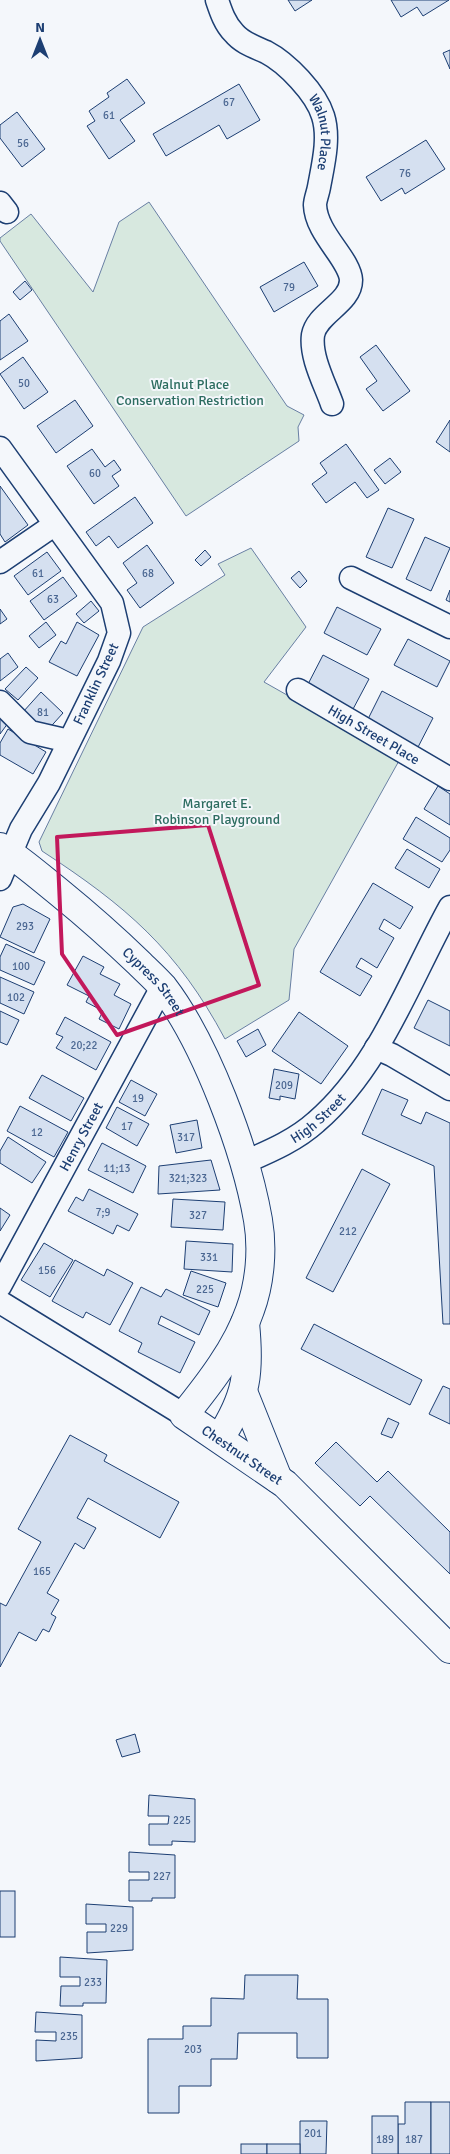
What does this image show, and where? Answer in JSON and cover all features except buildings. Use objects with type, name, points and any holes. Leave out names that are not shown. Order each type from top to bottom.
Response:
[{"type":"main road","name":"Cypress Street","points":[[6,850],[104,929],[162,987],[182,1016],[219,1091],[243,1163]]},
{"type":"main road","points":[[184,1415],[208,1386],[245,1323],[251,1309],[260,1266],[258,1221],[243,1163]]},
{"type":"main road","points":[[220,1438],[236,1413],[244,1394],[248,1354],[245,1323]]},
{"type":"main road","points":[[244,1394],[278,1478]]},
{"type":"main road","name":"Chestnut Street","points":[[184,1415],[278,1478],[450,1649]]},
{"type":"street","name":"Walnut Place","points":[[217,0],[223,17],[235,35],[291,69],[316,101],[323,115],[326,129],[324,162],[315,206],[324,234],[349,271],[351,280],[344,296],[319,323],[313,334],[314,354],[332,404]]},
{"type":"street","name":"Franklin Street","points":[[0,448],[112,603],[119,633],[109,660],[49,783],[6,850],[0,879]]},
{"type":"street","points":[[0,562],[54,525]]},
{"type":"street","points":[[351,578],[450,627]]},
{"type":"street","name":"High Street Place","points":[[298,690],[450,779]]},
{"type":"street","points":[[0,702],[30,732],[69,741]]},
{"type":"street","name":"High Street","points":[[243,1163],[286,1143],[316,1122],[351,1086],[376,1048],[450,907]]},
{"type":"street","name":"Henry Street","points":[[0,1286],[162,987]]},
{"type":"street","points":[[376,1048],[392,1055],[450,1089]]},
{"type":"street","name":"Chestnut Street","points":[[0,1302],[184,1415]]},
{"type":"highlighted area","points":[[208,825],[259,985],[117,1035],[62,954],[57,837]]},
{"type":"green space","name":"Walnut Place Conservation Restriction","points":[[149,202],[287,406],[304,415],[298,427],[299,441],[186,516],[0,241],[0,238],[31,214],[93,292],[119,222]]},
{"type":"green space","name":"Margaret E. Robinson Playground","points":[[251,548],[306,627],[264,682],[400,759],[294,949],[289,1000],[225,1039],[207,1007],[168,954],[124,911],[72,871],[42,851],[39,842],[143,627],[225,575],[218,564]]}]
